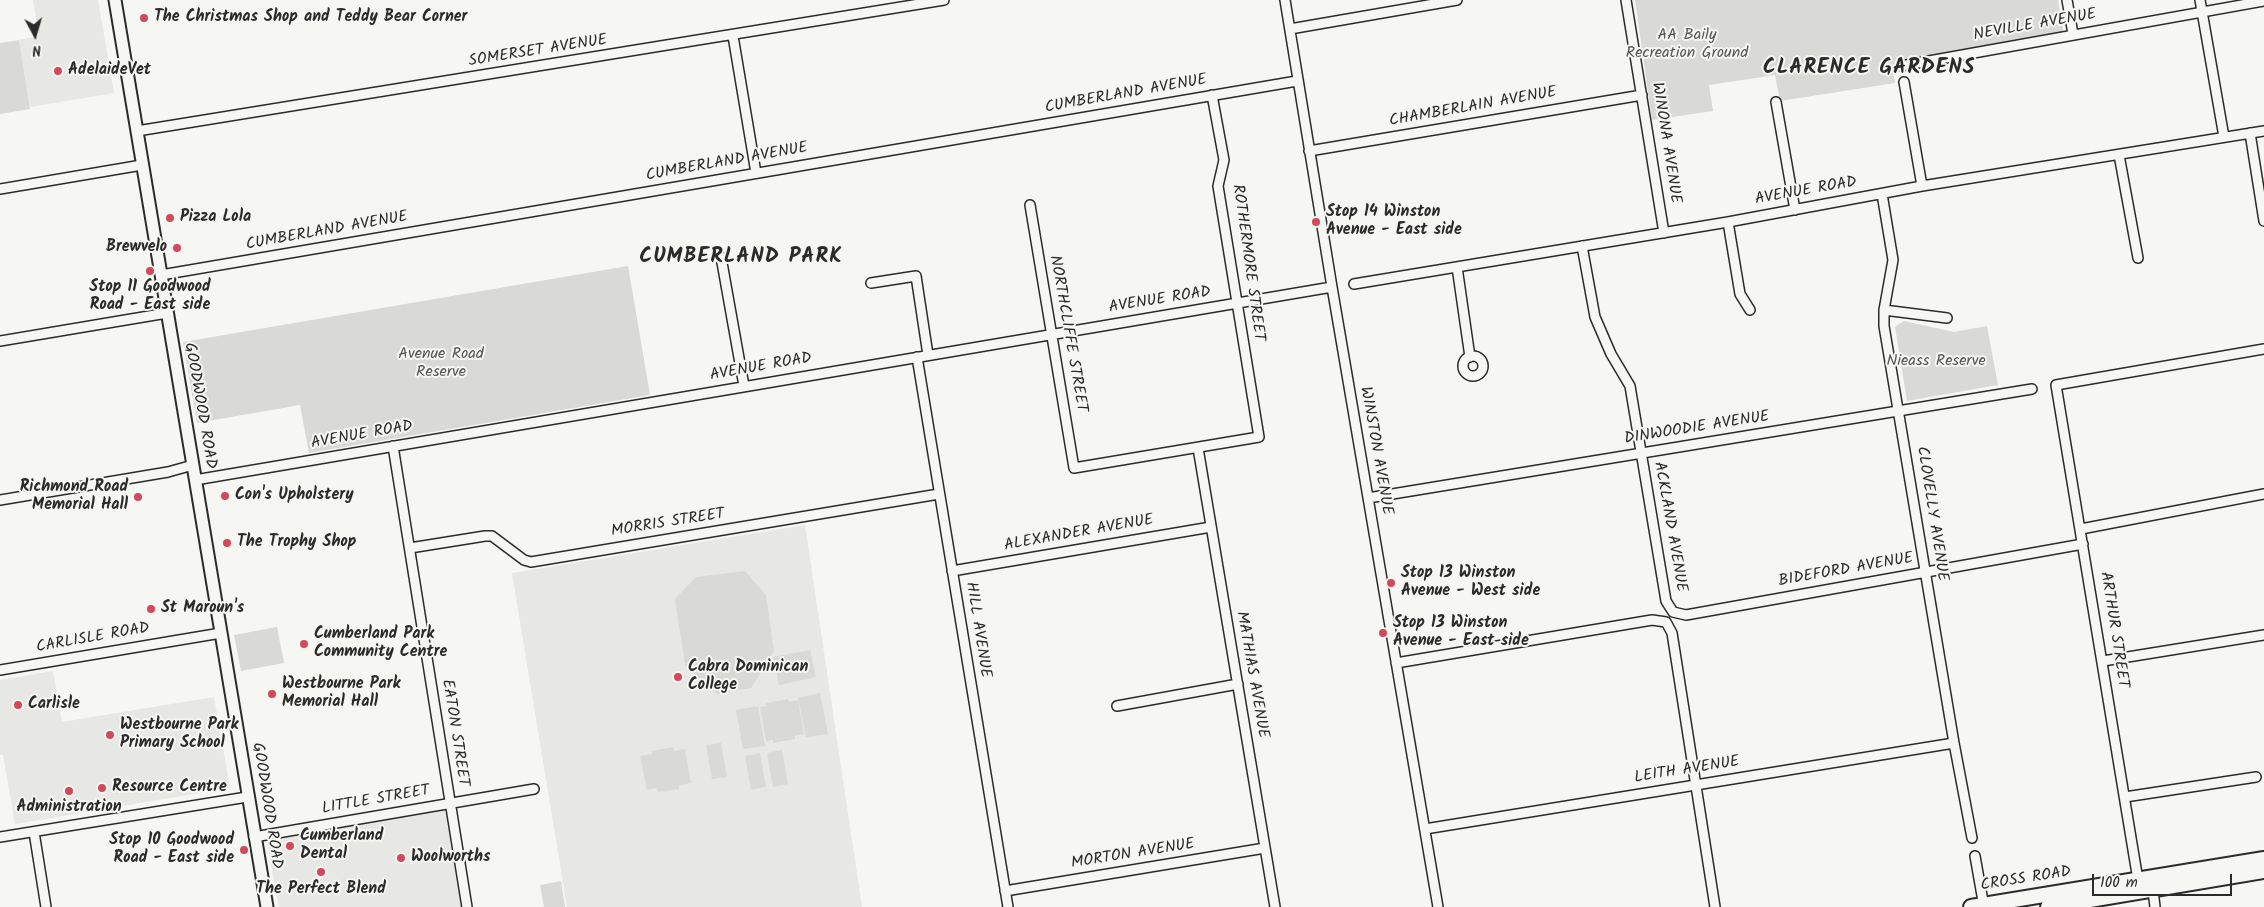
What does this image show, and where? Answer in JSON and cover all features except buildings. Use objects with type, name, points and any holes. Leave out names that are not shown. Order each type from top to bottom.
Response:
[{"type":"highway","name":"CROSS ROAD","points":[[1979,906],[2264,859]]},
{"type":"highway","name":"CROSS ROAD","points":[[2048,907],[2264,871]]},
{"type":"highway","points":[[2138,880],[2152,890]]},
{"type":"main road","name":"GOODWOOD ROAD","points":[[115,0],[267,907]]},
{"type":"street","name":"SOMERSET AVENUE","points":[[137,131],[733,36],[942,0]]},
{"type":"street","name":"WINSTON AVENUE","points":[[1285,0],[1332,288],[1438,907]]},
{"type":"street","points":[[1290,29],[1457,0]]},
{"type":"street","name":"WINONA AVENUE","points":[[1626,0],[1664,233]]},
{"type":"street","points":[[2067,0],[2073,34]]},
{"type":"street","points":[[2200,0],[2224,137]]},
{"type":"street","name":"NEVILLE AVENUE","points":[[1901,66],[2264,1]]},
{"type":"street","points":[[733,36],[756,174]]},
{"type":"street","name":"CUMBERLAND AVENUE","points":[[161,275],[1298,81]]},
{"type":"street","points":[[1904,82],[1922,186]]},
{"type":"street","name":"ROTHERMORE STREET","points":[[1198,448],[1259,437],[1218,186],[1224,160],[1212,95]]},
{"type":"street","name":"CHAMBERLAIN AVENUE","points":[[1309,151],[1642,95]]},
{"type":"street","points":[[1776,102],[1795,210]]},
{"type":"street","name":"AVENUE ROAD","points":[[1354,284],[1728,222],[1922,186],[2264,131]]},
{"type":"street","points":[[2250,133],[2264,221]]},
{"type":"street","points":[[2119,155],[2138,258]]},
{"type":"street","points":[[0,189],[142,165]]},
{"type":"street","name":"CLOVELLY AVENUE","points":[[1882,194],[1893,260],[1884,310],[1884,326],[1954,743],[1972,838]]},
{"type":"street","name":"NORTHCLIFFE STREET","points":[[1030,205],[1074,468],[1198,448]]},
{"type":"street","points":[[1728,222],[1740,294],[1750,310]]},
{"type":"street","name":"ACKLAND AVENUE","points":[[1582,246],[1595,317],[1611,354],[1630,386],[1666,601],[1673,612]]},
{"type":"street","points":[[721,257],[744,386]]},
{"type":"street","points":[[1457,267],[1470,357]]},
{"type":"street","points":[[871,282],[916,276],[928,355]]},
{"type":"street","name":"AVENUE ROAD","points":[[195,480],[1332,288]]},
{"type":"street","points":[[1884,310],[1947,318]]},
{"type":"street","points":[[0,341],[167,313]]},
{"type":"street","name":"ARTHUR STREET","points":[[2138,880],[2056,385],[2264,349]]},
{"type":"street","name":"HILL AVENUE","points":[[916,358],[1008,907]]},
{"type":"street","name":"DINWOODIE AVENUE","points":[[1368,498],[2032,390]]},
{"type":"street","name":"EATON STREET","points":[[392,446],[467,907]]},
{"type":"street","name":"MATHIAS AVENUE","points":[[1198,448],[1275,907]]},
{"type":"street","points":[[0,500],[168,472],[193,465]]},
{"type":"street","name":"MORRIS STREET","points":[[410,548],[492,536],[524,560],[531,562],[939,494]]},
{"type":"street","points":[[2081,528],[2264,494]]},
{"type":"street","name":"ALEXANDER AVENUE","points":[[952,571],[1211,527]]},
{"type":"street","name":"BIDEFORD AVENUE","points":[[1673,612],[1686,614],[2083,544]]},
{"type":"street","points":[[1396,663],[1652,620],[1666,622],[1672,633],[1715,907]]},
{"type":"street","name":"CARLISLE ROAD","points":[[0,670],[221,633]]},
{"type":"street","points":[[2103,661],[2264,635]]},
{"type":"street","points":[[1117,706],[1238,684]]},
{"type":"street","name":"LEITH AVENUE","points":[[1425,829],[1954,743]]},
{"type":"street","points":[[2125,797],[2256,776]]},
{"type":"street","name":"LITTLE STREET","points":[[254,837],[534,789]]},
{"type":"street","points":[[0,837],[247,796]]},
{"type":"street","points":[[34,832],[46,907]]},
{"type":"street","name":"MORTON AVENUE","points":[[1005,891],[1265,848]]},
{"type":"street","points":[[1975,856],[1979,906]]},
{"type":"street","points":[[2152,890],[2156,907]]},
{"type":"shaded area","points":[[33,0],[98,0],[114,93],[30,107],[19,40],[39,36]]},
{"type":"shaded area","name":"Cabra Dominican College","points":[[805,525],[862,907],[567,907],[512,573]]},
{"type":"shaded area","name":"Westbourne Park Primary School","points":[[53,671],[62,722],[214,697],[230,788],[15,824],[3,755],[0,755],[0,680]]},
{"type":"shaded area","points":[[436,809],[445,811],[461,907],[279,907],[267,843],[273,838]]},
{"type":"green space","name":"AA Baily Recreation Ground","points":[[1635,0],[2058,0],[2064,35],[1892,66],[1895,83],[1780,101],[1775,75],[1709,85],[1713,111],[1652,120]]},
{"type":"green space","points":[[19,40],[30,109],[0,114],[0,43]]},
{"type":"green space","name":"Avenue Road Reserve","points":[[628,266],[650,395],[309,453],[300,405],[197,423],[183,342]]},
{"type":"green space","name":"Nieass Reserve","points":[[1904,321],[1954,332],[1987,326],[1998,385],[1907,401],[1895,327]]},
{"type":"green space","points":[[745,571],[766,595],[774,651],[751,688],[717,694],[685,665],[675,599],[696,577]]},
{"type":"green space","points":[[277,627],[284,663],[241,671],[234,635]]},
{"type":"green space","points":[[810,650],[816,677],[779,685],[773,657]]},
{"type":"green space","points":[[820,693],[828,734],[806,737],[798,698]]},
{"type":"green space","points":[[788,699],[789,702],[798,700],[804,734],[795,736],[795,739],[773,743],[773,740],[766,741],[760,707],[766,706],[766,703]]},
{"type":"green space","points":[[758,706],[765,746],[743,749],[736,710]]},
{"type":"green space","points":[[721,743],[727,777],[712,779],[706,745]]},
{"type":"green space","points":[[673,747],[674,751],[685,749],[691,783],[679,785],[679,789],[658,792],[657,788],[647,790],[640,756],[652,754],[652,751]]},
{"type":"green space","points":[[782,750],[788,784],[773,787],[767,753]]},
{"type":"green space","points":[[760,753],[766,787],[751,790],[745,756]]},
{"type":"green space","points":[[561,881],[565,907],[544,907],[540,885]]},
{"type":"place","name":"The Christmas Shop and Teddy Bear Corner","points":[[144,18]]},
{"type":"place","name":"AdelaideVet","points":[[58,71]]},
{"type":"place","name":"Pizza Lola","points":[[170,218]]},
{"type":"place","name":"Stop 14 Winston Avenue - East side","points":[[1316,222]]},
{"type":"place","name":"Brewvelo","points":[[177,248]]},
{"type":"place","name":"Stop 11 Goodwood Road - East side","points":[[150,271]]},
{"type":"place","name":"Con's Upholstery","points":[[225,496]]},
{"type":"place","name":"Richmond Road Memorial Hall","points":[[138,497]]},
{"type":"place","name":"The Trophy Shop","points":[[227,543]]},
{"type":"place","name":"Stop 13 Winston Avenue - West side","points":[[1391,583]]},
{"type":"place","name":"St Maroun's","points":[[151,609]]},
{"type":"place","name":"Stop 13 Winston Avenue - East side","points":[[1383,633]]},
{"type":"place","name":"Cumberland Park Community Centre","points":[[304,644]]},
{"type":"place","name":"Cabra Dominican College","points":[[678,677]]},
{"type":"place","name":"Westbourne Park Memorial Hall","points":[[272,694]]},
{"type":"place","name":"Carlisle","points":[[18,705]]},
{"type":"place","name":"Westbourne Park Primary School","points":[[110,735]]},
{"type":"place","name":"Resource Centre","points":[[102,788]]},
{"type":"place","name":"Administration","points":[[69,791]]},
{"type":"place","name":"Cumberland Dental","points":[[290,846]]},
{"type":"place","name":"Stop 10 Goodwood Road - East side","points":[[244,850]]},
{"type":"place","name":"Woolworths","points":[[401,858]]},
{"type":"place","name":"The Perfect Blend","points":[[321,872]]},
{"type":"district","name":"CLARENCE GARDENS","points":[[1869,69]]},
{"type":"district","name":"CUMBERLAND PARK","points":[[741,258]]}]
